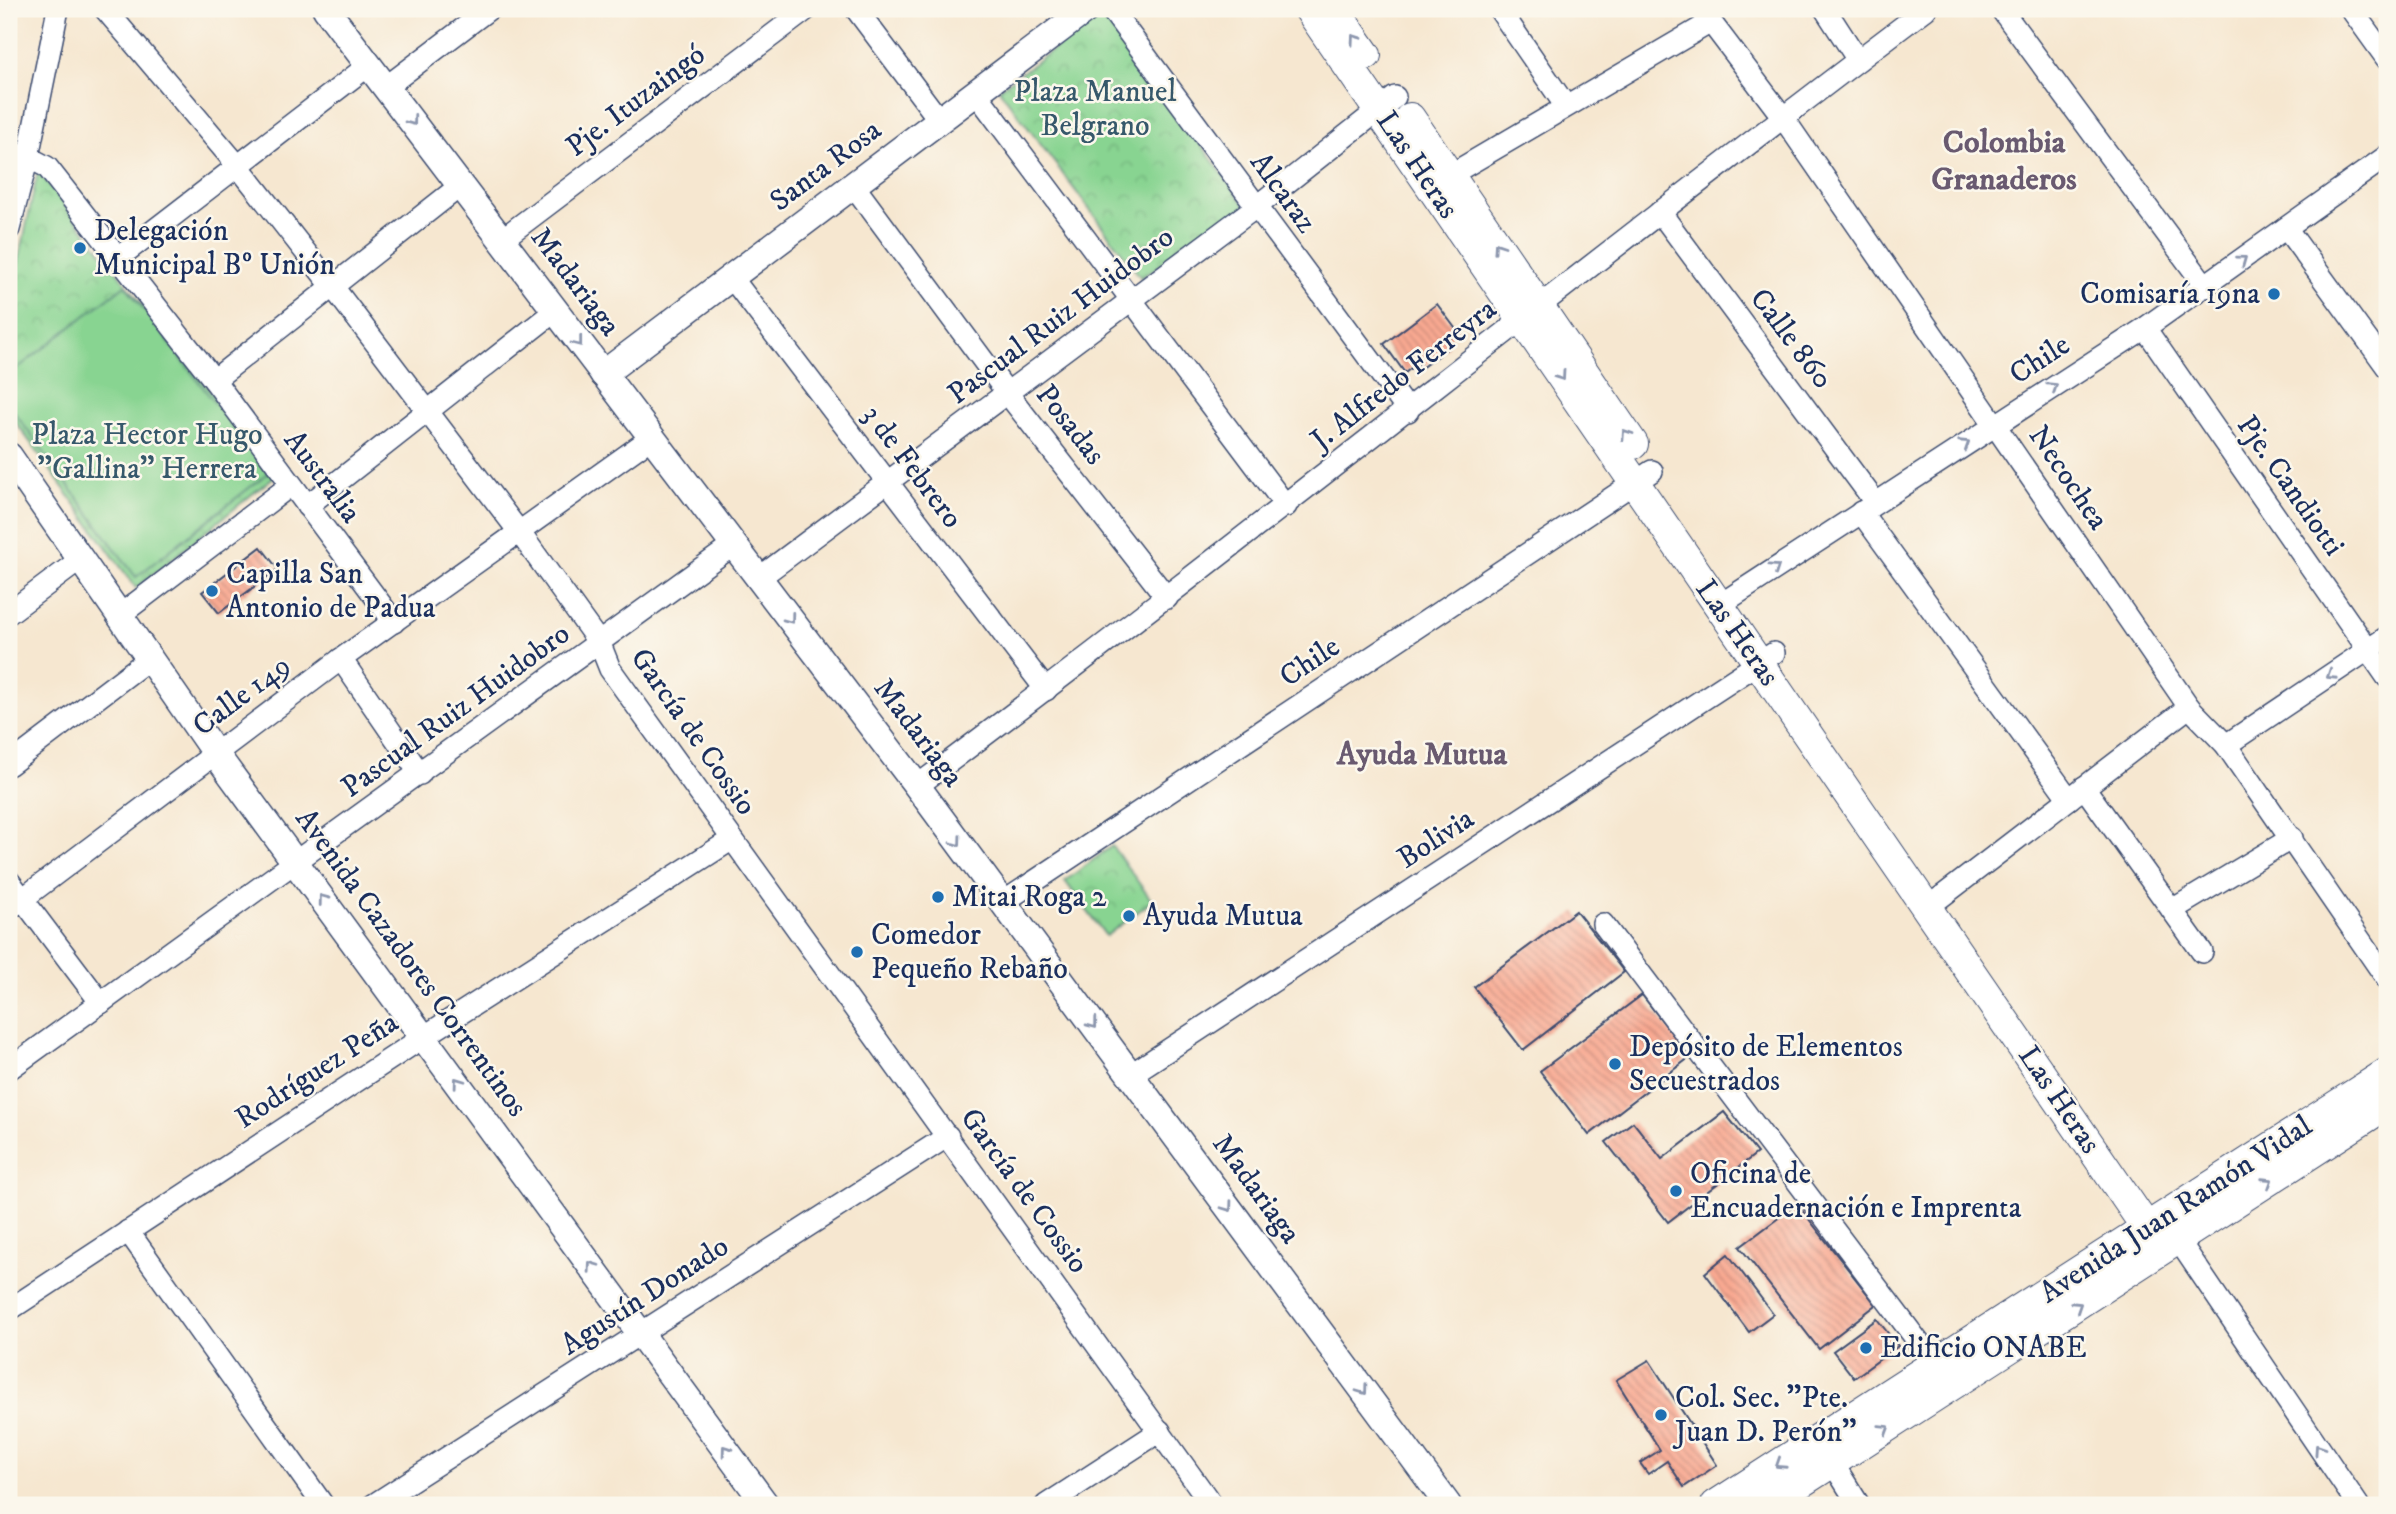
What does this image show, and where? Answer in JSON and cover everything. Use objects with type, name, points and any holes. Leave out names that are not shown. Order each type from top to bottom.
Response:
[{"type":"main road","name":"Las Heras","points":[[1309,9],[1450,174],[1530,313]]},
{"type":"main road","name":"Las Heras","points":[[1334,9],[1387,102],[1530,313],[2163,1230]]},
{"type":"main road","name":"Avenida Juan Ramón Vidal","points":[[1716,1505],[1825,1451],[2163,1230],[2387,1073]]},
{"type":"main road","name":"Avenida Juan Ramón Vidal","points":[[1766,1505],[1825,1451],[1935,1364],[2163,1230],[2387,1104]]},
{"type":"street","points":[[9,229],[18,155],[58,9]]},
{"type":"street","name":"García de Cossio","points":[[105,9],[237,166],[520,533],[600,644],[610,670],[1212,1505]]},
{"type":"street","name":"Madariaga","points":[[326,9],[917,786],[1448,1505]]},
{"type":"street","points":[[386,87],[489,9]]},
{"type":"street","name":"Pje. Ituzaingó","points":[[501,240],[807,9]]},
{"type":"street","points":[[856,9],[940,121]]},
{"type":"street","name":"Santa Rosa","points":[[603,374],[1087,9]]},
{"type":"street","name":"Alcaraz","points":[[1111,9],[1408,411]]},
{"type":"street","points":[[1499,9],[1565,105]]},
{"type":"street","points":[[1825,9],[1858,60]]},
{"type":"street","name":"J. Alfredo Ferreyra","points":[[917,786],[1167,598],[1782,116],[1926,9]]},
{"type":"street","points":[[2001,9],[2206,287]]},
{"type":"street","points":[[2351,9],[2387,59]]},
{"type":"street","points":[[1450,174],[1706,15]]},
{"type":"street","name":"Necochea","points":[[1706,15],[1782,116],[2189,707],[2226,745],[2387,979]]},
{"type":"street","points":[[118,258],[369,65]]},
{"type":"street","points":[[977,94],[1286,506]]},
{"type":"street","name":"Pascual Ruiz Huidobro","points":[[759,578],[1256,207],[1387,102]]},
{"type":"street","name":"Australia","points":[[18,155],[47,167],[214,380],[394,622]]},
{"type":"street","name":"Chile","points":[[1727,600],[2206,287],[2387,156]]},
{"type":"street","points":[[214,380],[460,186]]},
{"type":"street","name":"Posadas","points":[[854,186],[1008,394],[1167,598]]},
{"type":"street","name":"Calle 860","points":[[1660,212],[1868,507],[2076,793],[2172,910],[2202,952]]},
{"type":"street","points":[[2286,228],[2387,368]]},
{"type":"street","name":"3 de Febrero","points":[[732,278],[1046,690]]},
{"type":"street","points":[[307,506],[555,311]]},
{"type":"street","name":"Pje. Candiotti","points":[[2145,328],[2387,677]]},
{"type":"street","name":"Calle 149","points":[[16,904],[341,659],[652,439]]},
{"type":"street","name":"Avenida Cazadores Correntinos","points":[[9,456],[215,753],[425,1036],[766,1505]]},
{"type":"street","name":"Chile","points":[[1002,903],[1643,477]]},
{"type":"street","points":[[120,615],[291,485]]},
{"type":"street","name":"Pascual Ruiz Huidobro","points":[[9,1069],[732,546]]},
{"type":"street","points":[[9,613],[81,559]]},
{"type":"street","points":[[2226,745],[2387,636]]},
{"type":"street","points":[[9,765],[150,658]]},
{"type":"street","name":"Bolivia","points":[[1130,1075],[1766,658]]},
{"type":"street","points":[[341,659],[420,774]]},
{"type":"street","points":[[1935,901],[2189,707]]},
{"type":"street","points":[[2172,910],[2292,838]]},
{"type":"street","name":"Rodríguez Peña","points":[[9,1310],[425,1036],[732,840]]},
{"type":"street","points":[[9,881],[16,904],[101,1003]]},
{"type":"street","points":[[1603,923],[1935,1364]]},
{"type":"street","name":"Agustín Donado","points":[[373,1505],[948,1136]]},
{"type":"street","name":"Las Heras","points":[[2163,1230],[2358,1505]]},
{"type":"street","points":[[128,1231],[323,1505]]},
{"type":"street","points":[[1046,1505],[1160,1430]]},
{"type":"street","points":[[1825,1451],[1860,1505]]},
{"type":"green space","name":"Plaza Manuel Belgrano","points":[[1104,13],[1246,206],[1141,278],[999,89]]},
{"type":"green space","name":"Plaza Hector Hugo \"Gallina\" Herrera","points":[[38,171],[276,475],[136,588],[9,413],[9,307]]},
{"type":"green space","name":"Plaza Hector Hugo \"Gallina\" Herrera","points":[[125,285],[268,473],[136,577],[9,405],[9,375]]},
{"type":"green space","points":[[1112,846],[1152,901],[1106,936],[1065,881]]},
{"type":"building","points":[[1437,304],[1458,332],[1445,342],[1449,347],[1421,368],[1417,363],[1405,373],[1384,344]]},
{"type":"building","name":"Capilla San Antonio de Padua","points":[[261,547],[278,569],[219,613],[202,592]]},
{"type":"building","name":"Depósito de Elementos Secuestrados","points":[[1576,911],[1624,972],[1523,1050],[1474,987]]},
{"type":"building","name":"Depósito de Elementos Secuestrados","points":[[1642,995],[1690,1057],[1589,1135],[1540,1071]]},
{"type":"building","name":"Oficina de Encuadernación e Imprenta","points":[[1724,1112],[1757,1153],[1668,1222],[1606,1142],[1633,1122],[1662,1159]]},
{"type":"building","points":[[1797,1204],[1876,1305],[1819,1349],[1740,1247]]},
{"type":"building","points":[[1728,1254],[1773,1314],[1749,1332],[1705,1273]]},
{"type":"building","name":"Edificio ONABE","points":[[1877,1319],[1898,1346],[1854,1378],[1833,1351]]},
{"type":"building","name":"Col. Sec. \"Pte. Juan D. Perón\"","points":[[1649,1360],[1717,1465],[1684,1487],[1667,1461],[1648,1474],[1640,1463],[1660,1450],[1616,1380]]},
{"type":"place","name":"Delegación Municipal Bº Unión","points":[[80,248]]},
{"type":"place","name":"Comisaría 19na","points":[[2274,294]]},
{"type":"place","name":"Capilla San Antonio de Padua","points":[[212,591]]},
{"type":"place","name":"Mitai Roga 2","points":[[938,897]]},
{"type":"place","name":"Ayuda Mutua","points":[[1129,916]]},
{"type":"place","name":"Comedor Pequeño Rebaño","points":[[857,952]]},
{"type":"place","name":"Depósito de Elementos Secuestrados","points":[[1615,1064]]},
{"type":"place","name":"Oficina de Encuadernación e Imprenta","points":[[1676,1191]]},
{"type":"place","name":"Edificio ONABE","points":[[1866,1348]]},
{"type":"place","name":"Col. Sec. \"Pte. Juan D. Perón\"","points":[[1661,1415]]},
{"type":"district","name":"Colombia Granaderos","points":[[2004,162]]},
{"type":"district","name":"Ayuda Mutua","points":[[1422,755]]}]
